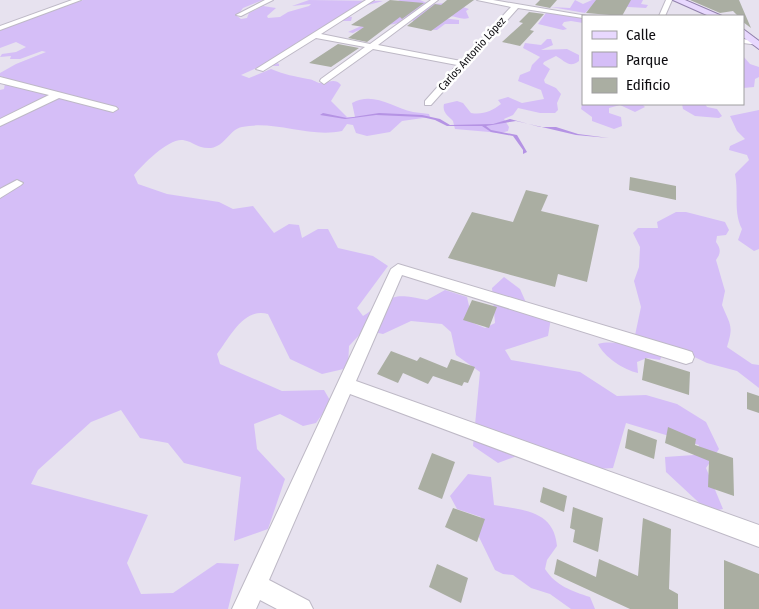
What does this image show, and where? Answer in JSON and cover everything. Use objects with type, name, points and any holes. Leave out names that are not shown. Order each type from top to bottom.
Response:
[{"type":"main road","points":[[677,0],[714,15]]},
{"type":"main road","points":[[744,33],[758,44]]},
{"type":"street","points":[[0,28],[78,0]]},
{"type":"street","points":[[238,15],[270,0]]},
{"type":"street","points":[[260,69],[371,0]]},
{"type":"street","points":[[324,81],[435,0]]},
{"type":"street","points":[[480,0],[504,2],[516,6],[582,16]]},
{"type":"street","points":[[662,15],[669,0]]},
{"type":"street","name":"Carlos Antonio López","points":[[428,103],[516,6]]},
{"type":"street","points":[[314,35],[463,64]]},
{"type":"street","points":[[744,41],[758,44]]},
{"type":"street","points":[[0,80],[113,110]]},
{"type":"street","points":[[0,124],[57,95]]},
{"type":"street","points":[[0,179],[17,183],[0,194]]},
{"type":"street","points":[[244,609],[398,269],[686,357]]},
{"type":"street","points":[[346,385],[759,536]]},
{"type":"street","points":[[255,585],[301,609]]},
{"type":"green space","points":[[83,0],[263,0],[243,8],[237,16],[241,19],[247,18],[249,13],[263,6],[276,8],[267,16],[268,18],[280,17],[288,12],[309,6],[311,4],[292,6],[309,0],[383,1],[353,9],[346,16],[352,17],[351,21],[337,21],[296,43],[275,62],[279,66],[261,66],[241,75],[249,78],[271,69],[311,79],[319,83],[336,81],[341,85],[331,101],[347,117],[355,117],[352,103],[360,100],[375,99],[405,110],[429,114],[430,117],[402,121],[390,132],[367,136],[356,133],[353,125],[347,124],[342,131],[330,133],[254,125],[238,128],[216,147],[211,148],[177,140],[164,147],[138,170],[134,175],[138,184],[167,194],[219,202],[233,209],[253,206],[274,233],[289,224],[299,225],[302,238],[318,229],[328,229],[338,248],[373,256],[388,266],[357,308],[363,316],[387,300],[399,296],[427,300],[445,290],[467,297],[473,323],[485,328],[495,323],[492,288],[504,277],[520,289],[528,307],[551,318],[548,336],[505,350],[511,360],[580,372],[617,396],[646,395],[677,404],[706,422],[719,449],[706,468],[723,509],[709,512],[666,472],[665,457],[694,455],[699,445],[626,423],[613,468],[582,470],[539,448],[498,463],[473,446],[480,372],[456,355],[451,332],[442,324],[411,321],[383,334],[364,330],[349,346],[348,368],[322,374],[290,359],[268,314],[259,313],[245,319],[238,325],[217,354],[220,364],[282,391],[324,390],[331,402],[316,423],[303,426],[280,414],[254,424],[257,449],[285,479],[268,529],[234,541],[241,477],[184,463],[168,443],[140,438],[121,410],[91,422],[38,470],[31,484],[148,515],[127,563],[141,594],[173,593],[217,563],[239,564],[228,609],[0,609],[0,90],[4,89],[6,78],[0,76],[0,73],[16,64],[46,52],[42,51],[20,59],[10,59],[11,56],[0,57],[2,54],[16,52],[26,47],[16,42],[0,48],[0,28]]},
{"type":"green space","points":[[398,0],[420,0],[429,4],[451,3],[469,9],[466,11],[469,18],[462,19],[450,16],[442,18],[459,20],[459,24],[445,24],[437,30],[428,30],[410,19],[396,24],[367,28],[353,33],[348,32],[370,22],[400,1]]},
{"type":"green space","points":[[575,0],[583,4],[592,0],[643,0],[641,4],[648,5],[646,8],[593,5],[585,13],[551,7],[570,8]]},
{"type":"green space","points":[[546,13],[582,16],[582,23],[564,22],[562,25],[567,29],[563,30],[538,24]]},
{"type":"green space","points":[[547,39],[551,39],[553,45],[541,50],[567,49],[579,55],[579,61],[572,64],[556,56],[543,64],[550,69],[544,80],[545,83],[556,88],[561,94],[557,103],[558,110],[555,113],[540,113],[518,108],[513,115],[504,119],[509,127],[508,131],[501,133],[455,129],[453,121],[445,112],[444,104],[457,101],[463,103],[471,113],[479,113],[494,109],[501,104],[498,100],[508,97],[522,103],[544,99],[541,90],[518,81],[520,75],[530,71],[532,65],[540,57],[523,48],[525,43],[541,45]]},
{"type":"green space","points":[[744,57],[750,64],[759,67],[759,77],[755,79],[754,87],[744,88]]},
{"type":"green space","points":[[582,104],[620,105],[609,108],[609,113],[621,117],[622,126],[614,129],[592,121],[592,117],[581,109]]},
{"type":"green space","points":[[620,105],[643,105],[645,107],[635,112]]},
{"type":"green space","points":[[682,105],[706,105],[717,109],[722,116],[719,118],[695,116],[683,109]]},
{"type":"green space","points":[[759,110],[759,249],[754,251],[738,240],[742,229],[737,209],[735,174],[749,160],[747,155],[729,150],[730,146],[745,139],[737,131],[730,116]]},
{"type":"green space","points":[[676,212],[686,212],[725,222],[729,230],[726,235],[717,236],[716,242],[720,251],[716,260],[725,291],[722,305],[731,329],[727,347],[752,364],[759,365],[759,388],[737,371],[707,363],[667,344],[660,360],[647,358],[637,362],[638,373],[615,362],[605,354],[598,344],[625,343],[634,340],[641,307],[634,281],[639,267],[640,247],[633,233],[638,228],[658,228],[657,222]]},
{"type":"green space","points":[[468,474],[491,477],[494,505],[515,508],[535,514],[550,525],[555,534],[557,546],[547,560],[545,569],[559,584],[590,597],[595,609],[571,609],[550,594],[531,588],[513,575],[503,574],[495,570],[478,535],[481,517],[457,509],[450,496]]},
{"type":"shaded area","points":[[323,113],[347,118],[379,113],[422,115],[440,119],[450,125],[493,124],[510,119],[528,124],[516,121],[486,126],[491,130],[517,135],[527,152],[523,154],[523,150],[513,136],[491,132],[482,126],[447,126],[435,120],[422,117],[376,115],[345,119],[320,115]]},
{"type":"shaded area","points":[[542,127],[556,127],[578,134],[609,138],[576,135]]},
{"type":"building","points":[[390,0],[424,3],[402,19],[400,17],[367,42],[348,38],[364,27],[351,25]]},
{"type":"building","points":[[447,0],[474,0],[431,31],[407,26],[435,4],[441,5]]},
{"type":"building","points":[[540,0],[557,0],[550,8],[535,5]]},
{"type":"building","points":[[596,0],[631,0],[623,15],[586,13]]},
{"type":"building","points":[[690,0],[739,0],[751,28],[744,23],[744,15],[737,15],[733,11],[720,13]]},
{"type":"building","points":[[529,12],[544,14],[530,30],[534,31],[520,46],[502,42],[523,23],[519,22]]},
{"type":"building","points":[[338,44],[359,48],[331,67],[309,63]]},
{"type":"building","points":[[630,177],[676,186],[676,200],[629,190]]},
{"type":"building","points":[[526,190],[548,195],[541,211],[599,225],[587,282],[558,274],[555,287],[448,258],[472,212],[513,222]]},
{"type":"building","points":[[472,300],[497,307],[489,328],[463,320]]},
{"type":"building","points":[[391,351],[417,361],[420,357],[447,368],[451,359],[475,367],[468,383],[464,382],[462,386],[433,376],[428,384],[403,373],[398,383],[377,374]]},
{"type":"building","points":[[645,358],[690,372],[689,395],[642,380]]},
{"type":"building","points":[[747,392],[759,396],[759,413],[747,409]]},
{"type":"building","points":[[668,427],[696,439],[695,445],[733,458],[734,496],[708,487],[709,461],[665,443]]},
{"type":"building","points":[[628,429],[657,440],[654,459],[625,448]]},
{"type":"building","points":[[432,453],[455,462],[442,499],[418,489]]},
{"type":"building","points":[[543,487],[567,496],[564,512],[540,502]]},
{"type":"building","points":[[573,507],[603,518],[598,552],[573,542],[575,530],[570,528]]},
{"type":"building","points":[[453,508],[485,519],[477,542],[445,527]]},
{"type":"building","points":[[643,518],[671,529],[669,589],[678,594],[678,609],[630,609],[554,574],[557,559],[596,577],[599,559],[638,576]]},
{"type":"building","points":[[724,560],[759,574],[759,609],[724,609]]},
{"type":"building","points":[[437,564],[468,578],[461,603],[429,587]]}]
